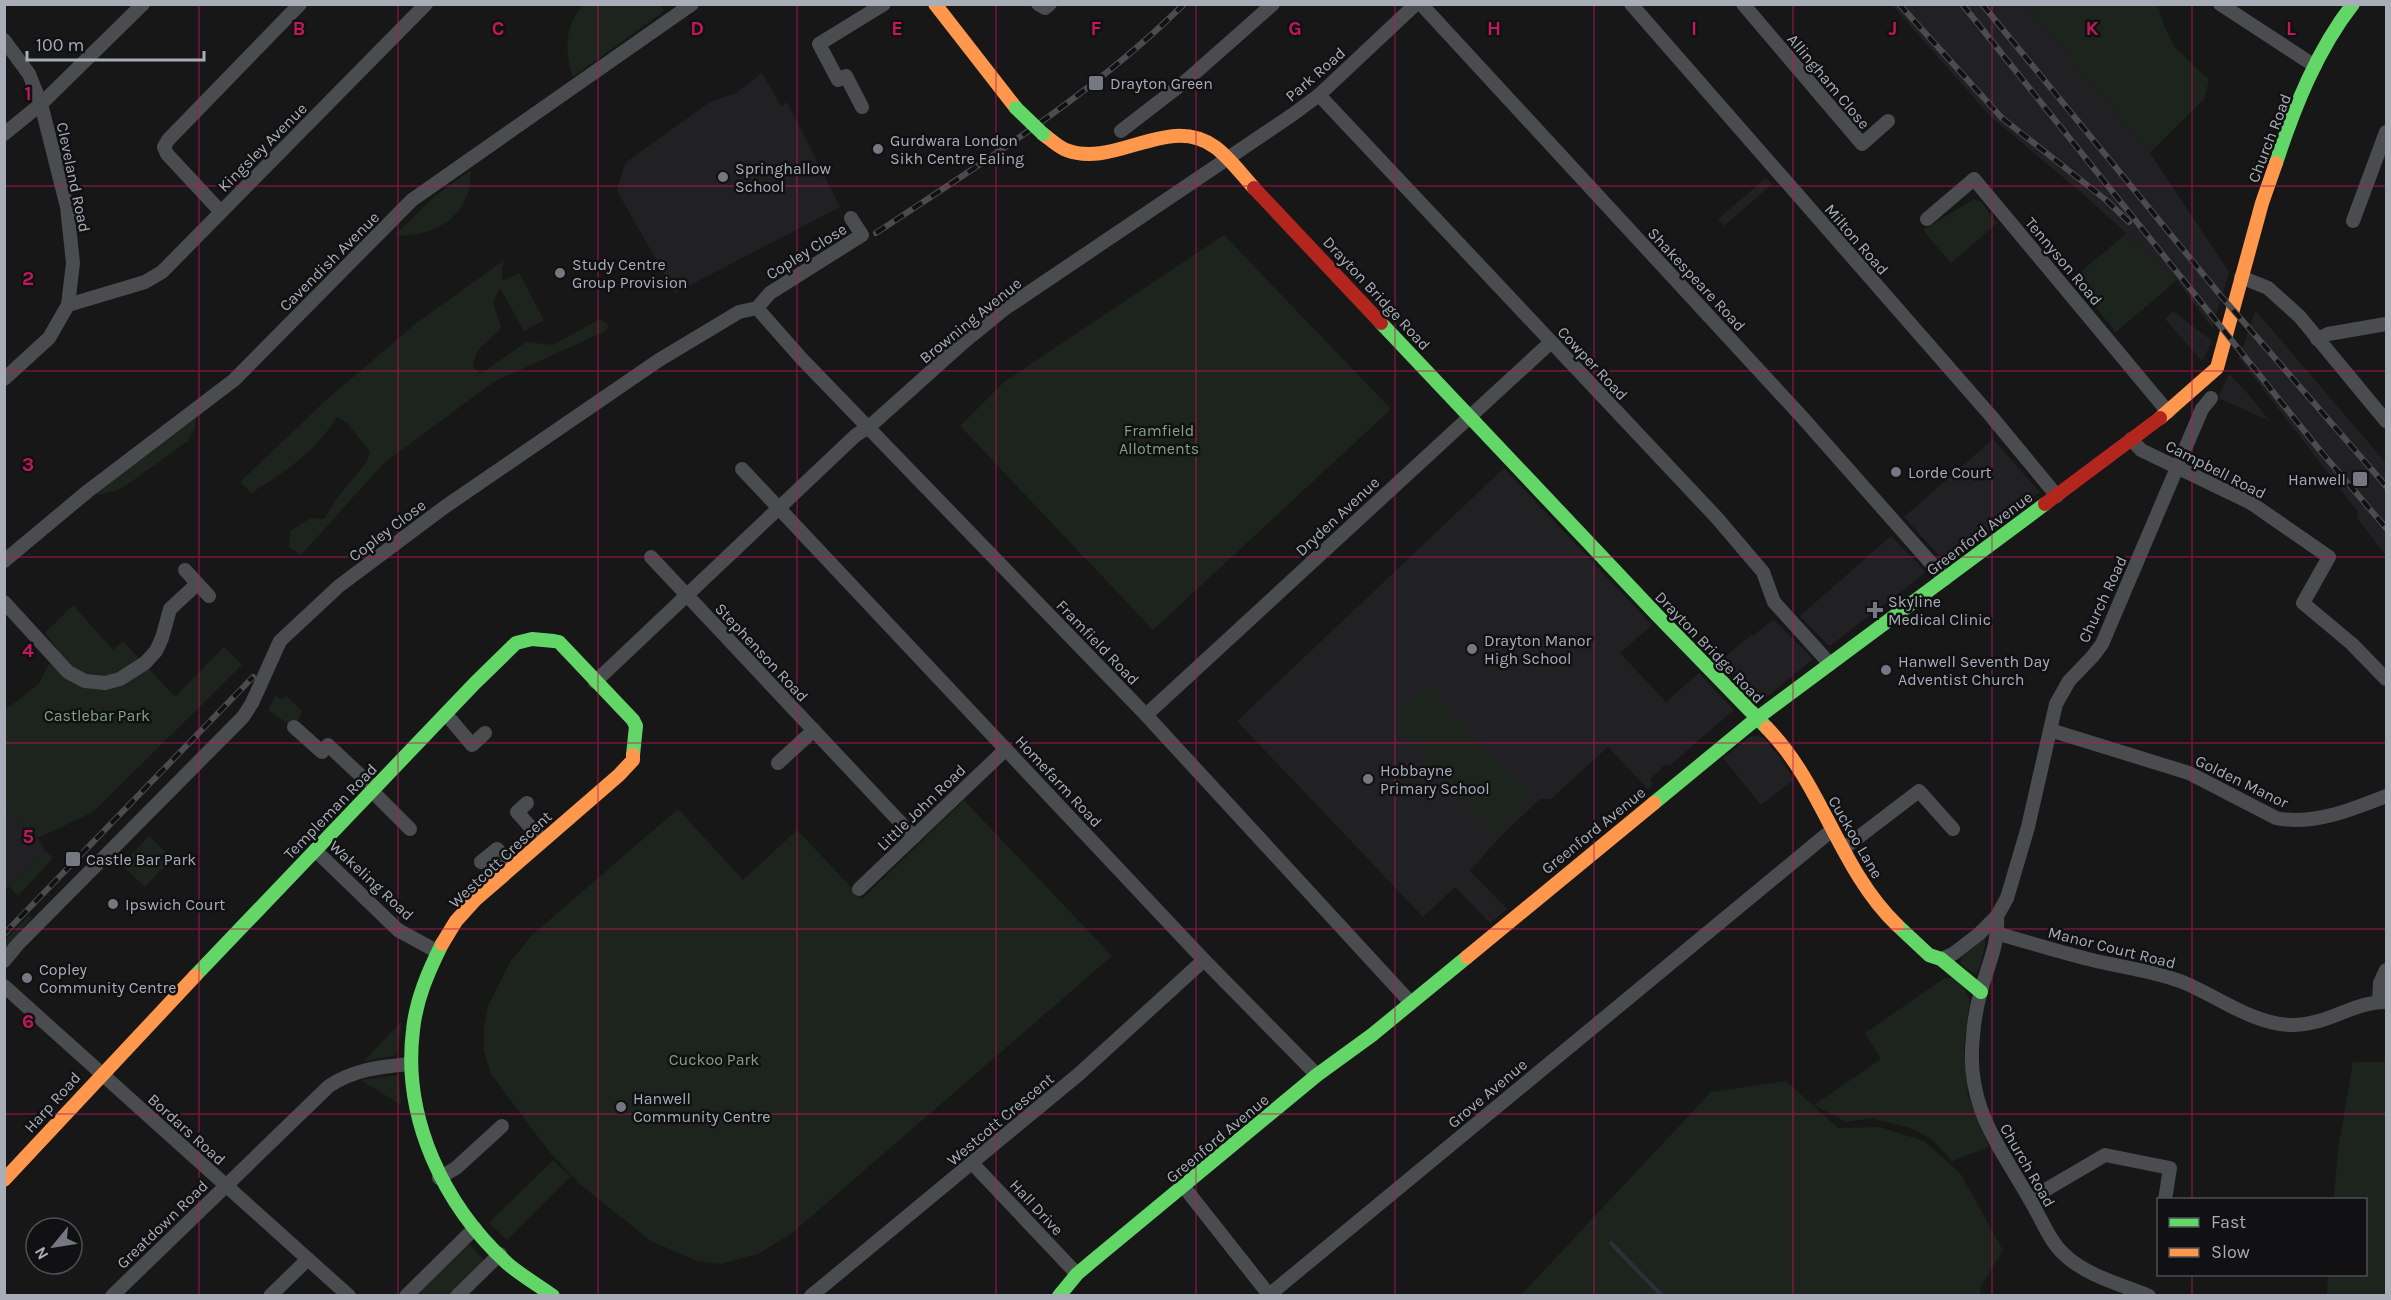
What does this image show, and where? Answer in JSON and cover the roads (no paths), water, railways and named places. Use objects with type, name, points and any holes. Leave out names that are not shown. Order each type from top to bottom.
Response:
[{"type":"street","points":[[4,134],[41,104],[143,4]]},
{"type":"street","name":"Kingsley Avenue","points":[[300,4],[168,140],[164,147],[167,154],[221,212],[426,4]]},
{"type":"street","name":"Cavendish Avenue","points":[[4,561],[88,491],[234,380],[412,200],[692,4]]},
{"type":"street","points":[[862,107],[846,76],[838,80],[819,44],[884,4]]},
{"type":"street","name":"Drayton Bridge Road","points":[[935,4],[1016,108],[1043,134],[1064,149],[1078,154],[1099,155],[1120,151],[1165,136],[1184,134],[1210,143],[1228,158],[1756,719]]},
{"type":"street","points":[[1038,4],[1044,8],[1050,4]]},
{"type":"street","points":[[1121,131],[1187,80],[1274,4]]},
{"type":"street","name":"Park Road","points":[[1228,158],[1319,94],[1416,4]]},
{"type":"street","name":"Shakespeare Road","points":[[1421,4],[1802,417],[1945,579]]},
{"type":"street","points":[[2220,4],[2315,66]]},
{"type":"street","name":"Church Road","points":[[2168,412],[2217,368],[2262,203],[2282,144],[2315,66],[2335,27],[2353,4]]},
{"type":"street","name":"Milton Road","points":[[1637,7],[1991,416],[2057,496]]},
{"type":"street","name":"Allingham Close","points":[[1750,7],[1862,144],[1888,121]]},
{"type":"street","name":"Cleveland Road","points":[[4,40],[29,74],[41,104],[67,207],[73,263],[68,305],[49,338],[4,379]]},
{"type":"street","name":"Cowper Road","points":[[1319,94],[1717,518],[1763,572],[1774,602],[1830,664]]},
{"type":"street","points":[[2353,221],[2386,132]]},
{"type":"street","name":"Browning Avenue","points":[[596,682],[856,435],[869,427],[965,340],[1004,310],[1228,158]]},
{"type":"street","name":"Tennyson Road","points":[[1927,219],[1974,179],[2168,412]]},
{"type":"street","points":[[68,305],[145,282],[174,261],[221,212]]},
{"type":"street","name":"Copley Close","points":[[4,961],[18,944],[243,717],[252,703],[280,641],[339,586],[446,507],[659,360],[739,312],[757,308],[770,293],[862,235],[851,218]]},
{"type":"street","points":[[2241,277],[2268,288],[2300,317],[2386,421]]},
{"type":"street","name":"Framfield Road","points":[[757,308],[801,358],[1146,715],[1411,1003]]},
{"type":"street","points":[[2318,339],[2328,334],[2386,324]]},
{"type":"street","name":"Dryden Avenue","points":[[1146,715],[1551,342]]},
{"type":"street","name":"Church Road","points":[[1941,959],[1953,954],[1997,916],[2007,898],[2028,827],[2061,692],[2102,644],[2202,409],[2211,398]]},
{"type":"street","name":"Greenford Avenue","points":[[1059,1296],[1077,1274],[1317,1075],[1372,1035],[1595,849],[1756,719],[2168,412]]},
{"type":"street","name":"Campbell Road","points":[[2131,439],[2141,450],[2252,503],[2329,557],[2303,603],[2352,644],[2386,679]]},
{"type":"street","points":[[742,469],[779,508]]},
{"type":"street","name":"Homefarm Road","points":[[779,508],[1204,960],[1317,1075]]},
{"type":"street","points":[[651,557],[686,595]]},
{"type":"street","points":[[185,570],[210,597]]},
{"type":"street","points":[[4,602],[68,672],[85,681],[105,683],[120,679],[145,663],[156,651],[170,609],[197,584]]},
{"type":"street","name":"Stephenson Road","points":[[686,595],[914,837]]},
{"type":"street","name":"Templeman Road","points":[[101,1074],[508,651],[523,640],[559,642],[596,682]]},
{"type":"street","name":"Westcott Crescent","points":[[553,1296],[537,1286],[500,1254],[475,1228],[440,1178],[426,1148],[416,1113],[411,1038],[416,1006],[450,929],[467,909],[512,866],[633,760],[636,726],[633,720],[596,682]]},
{"type":"street","points":[[446,714],[472,745],[485,734]]},
{"type":"street","name":"Cuckoo Lane","points":[[1756,719],[1774,735],[1795,762],[1860,880],[1884,913],[1929,955],[1941,959]]},
{"type":"street","points":[[294,727],[322,752],[328,745],[410,830]]},
{"type":"street","points":[[778,763],[814,730]]},
{"type":"street","name":"Golden Manor","points":[[2050,730],[2190,773],[2276,819],[2312,820],[2386,796]]},
{"type":"street","name":"Little John Road","points":[[860,889],[1006,749]]},
{"type":"street","points":[[1843,849],[1920,791],[1953,829]]},
{"type":"street","points":[[527,802],[517,812],[542,840]]},
{"type":"street","name":"Grove Avenue","points":[[1184,1187],[1270,1295],[1832,830]]},
{"type":"street","points":[[481,862],[497,849],[512,866]]},
{"type":"street","name":"Wakeling Road","points":[[315,850],[398,930],[438,952]]},
{"type":"street","name":"Church Road","points":[[1997,916],[1999,934],[1981,992],[1973,1035],[1972,1060],[1975,1094],[1989,1132],[2030,1199],[2050,1238],[2065,1256],[2088,1270],[2149,1296]]},
{"type":"street","name":"Manor Court Road","points":[[1999,934],[2092,960],[2169,978],[2216,1000],[2281,1024],[2329,1019],[2361,1004],[2383,1002]]},
{"type":"street","points":[[1941,959],[1981,992]]},
{"type":"street","name":"Westcott Crescent","points":[[811,1296],[1079,1074],[1204,960]]},
{"type":"street","points":[[2383,1002],[2380,983],[2386,970]]},
{"type":"street","name":"Bordars Road","points":[[4,986],[350,1296]]},
{"type":"street","name":"Greatdown Road","points":[[112,1296],[310,1102],[338,1080],[347,1075],[374,1068],[411,1064]]},
{"type":"street","name":"Harp Road","points":[[4,1180],[101,1074]]},
{"type":"street","points":[[440,1178],[456,1168],[502,1126]]},
{"type":"street","points":[[2030,1199],[2105,1155],[2170,1168],[2165,1198]]},
{"type":"street","name":"Hall Drive","points":[[972,1163],[1077,1274]]},
{"type":"street","points":[[406,1296],[475,1228]]},
{"type":"street","points":[[458,1296],[500,1254]]},
{"type":"street","points":[[270,1296],[308,1259]]},
{"type":"waterway","points":[[1611,1243],[1662,1296]]},
{"type":"railway","points":[[876,233],[1074,98],[1149,37],[1184,4]]},
{"type":"railway","points":[[1899,4],[2002,118],[2106,200],[2129,222]]},
{"type":"railway","points":[[1962,4],[2318,448],[2386,528]]},
{"type":"railway","points":[[1982,4],[2221,296],[2386,486]]},
{"type":"railway","points":[[4,934],[253,677]]},
{"type":"place","name":"Drayton Green","points":[[1096,83]]},
{"type":"place","name":"Gurdwara London Sikh Centre Ealing","points":[[878,149]]},
{"type":"place","name":"Springhallow School","points":[[723,177]]},
{"type":"place","name":"Study Centre Group Provision","points":[[560,273]]},
{"type":"place","name":"Lorde Court","points":[[1896,472]]},
{"type":"place","name":"Hanwell","points":[[2360,479]]},
{"type":"place","name":"Skyline Medical Clinic","points":[[1875,610]]},
{"type":"place","name":"Drayton Manor High School","points":[[1472,649]]},
{"type":"place","name":"Hanwell Seventh Day Adventist Church","points":[[1886,670]]},
{"type":"place","name":"Hobbayne Primary School","points":[[1368,779]]},
{"type":"place","name":"Castle Bar Park","points":[[73,859]]},
{"type":"place","name":"Ipswich Court","points":[[113,904]]},
{"type":"place","name":"Copley Community Centre","points":[[27,978]]},
{"type":"place","name":"Hanwell Community Centre","points":[[621,1107]]},
{"type":"park label","name":"Framfield Allotments","points":[[1159,439]]},
{"type":"park label","name":"Castlebar Park","points":[[97,715]]},
{"type":"park label","name":"Cuckoo Park","points":[[714,1059]]}]
